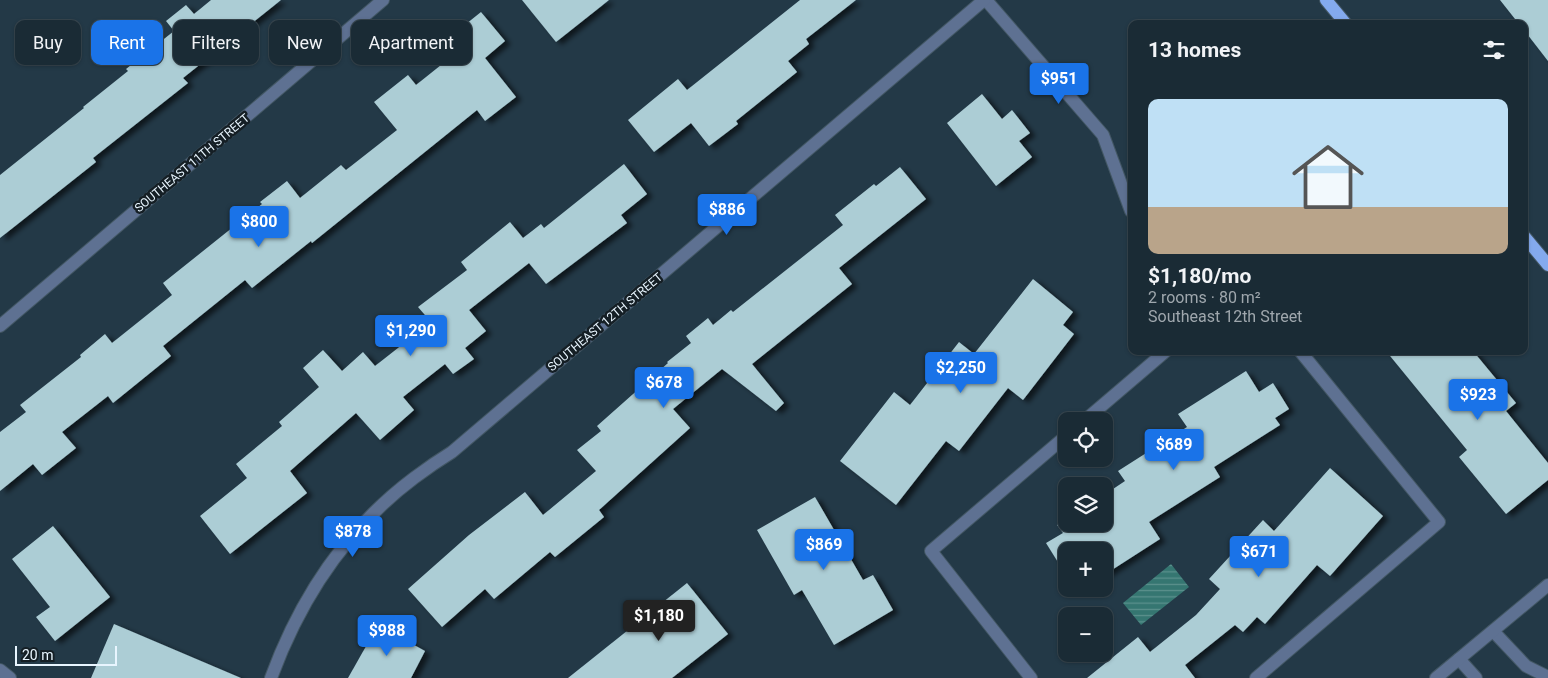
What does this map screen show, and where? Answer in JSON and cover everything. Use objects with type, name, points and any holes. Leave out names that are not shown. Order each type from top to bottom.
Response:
[{"type":"main road","points":[[1326,0],[1343,20]]},
{"type":"main road","points":[[1528,241],[1548,265]]},
{"type":"street","name":"SOUTHEAST 11TH STREET","points":[[0,326],[383,0]]},
{"type":"street","points":[[985,0],[1103,135],[1128,203]]},
{"type":"street","name":"SOUTHEAST 12TH STREET","points":[[271,678],[284,644],[302,606],[352,536],[381,506],[413,478],[452,452],[985,0]]},
{"type":"street","points":[[1095,412],[1161,355]]},
{"type":"street","points":[[1256,678],[1439,522],[1303,355]]},
{"type":"street","points":[[1031,678],[931,551],[1058,443]]},
{"type":"street","points":[[1436,678],[1548,584]]},
{"type":"street","points":[[1493,631],[1526,666],[1548,676]]},
{"type":"street","points":[[1459,659],[1476,678]]},
{"type":"street","points":[[0,670],[10,678]]},
{"type":"shaded area","points":[[1171,564],[1189,587],[1141,625],[1123,603]]},
{"type":"building","points":[[211,0],[281,0],[256,20],[173,20],[173,30],[166,21],[186,5],[194,14]]},
{"type":"building","points":[[522,0],[609,0],[556,42]]},
{"type":"building","points":[[800,0],[856,0],[806,39],[809,44],[788,61],[797,72],[736,121],[738,124],[709,146],[691,123],[654,152],[628,120],[678,79],[687,90]]},
{"type":"building","points":[[1500,0],[1548,0],[1548,61],[1528,35],[1528,20],[1516,20]]},
{"type":"building","points":[[481,12],[505,41],[485,58],[516,97],[485,121],[477,110],[312,243],[311,241],[252,288],[245,280],[163,346],[171,356],[113,403],[108,396],[62,432],[76,448],[42,475],[33,464],[0,491],[0,432],[26,412],[20,405],[81,357],[80,355],[105,334],[112,343],[172,295],[163,283],[262,204],[260,202],[287,181],[300,198],[341,165],[346,170],[397,130],[374,102],[408,75],[416,85],[441,65],[472,65],[471,20]]},
{"type":"building","points":[[173,32],[173,65],[199,65],[183,78],[188,83],[93,158],[96,162],[0,238],[0,175],[84,108],[128,71],[126,69],[131,65],[163,65],[163,40]]},
{"type":"building","points":[[982,94],[1002,119],[1012,110],[1030,133],[1019,141],[1032,157],[996,186],[947,123]]},
{"type":"building","points":[[624,164],[647,194],[621,215],[627,223],[546,284],[529,263],[469,310],[486,331],[465,348],[474,359],[453,374],[445,364],[403,397],[414,410],[380,440],[356,413],[290,471],[307,493],[230,554],[200,516],[247,478],[236,464],[282,426],[279,422],[319,387],[303,368],[323,350],[342,371],[363,352],[375,366],[431,322],[418,307],[467,270],[461,262],[510,222],[523,238],[541,224],[544,228]]},
{"type":"building","points":[[900,167],[926,199],[839,268],[852,284],[752,364],[784,403],[776,411],[722,369],[673,409],[690,428],[599,510],[604,517],[555,557],[550,552],[494,599],[485,589],[442,627],[408,589],[469,535],[525,492],[543,515],[596,471],[577,450],[601,431],[597,426],[667,362],[691,343],[686,336],[708,318],[713,325],[731,310],[733,312],[843,225],[835,215],[874,184],[876,186]]},
{"type":"building","points":[[1033,279],[1073,312],[1063,325],[1074,334],[1023,400],[1008,388],[959,451],[946,441],[896,505],[840,461],[894,392],[910,405],[959,342],[974,354]]},
{"type":"building","points":[[1389,355],[1476,355],[1516,403],[1506,411],[1548,463],[1548,480],[1506,514],[1459,457],[1467,450]]},
{"type":"building","points":[[1246,371],[1259,392],[1273,383],[1289,409],[1275,418],[1280,425],[1214,467],[1220,477],[1149,522],[1160,539],[1113,569],[1113,542],[1058,542],[1058,562],[1046,543],[1062,532],[1113,532],[1113,489],[1125,481],[1118,471],[1187,427],[1178,414]]},
{"type":"building","points":[[1330,468],[1383,516],[1330,576],[1317,565],[1265,624],[1257,617],[1243,632],[1235,625],[1185,665],[1195,678],[1087,678],[1107,662],[1113,662],[1113,657],[1138,637],[1150,652],[1196,615],[1220,589],[1209,579],[1263,520],[1274,531]]},
{"type":"building","points":[[815,497],[863,580],[873,575],[893,610],[834,645],[802,590],[794,595],[757,530]]},
{"type":"building","points":[[53,526],[110,597],[55,641],[36,617],[50,607],[12,559]]},
{"type":"building","points":[[687,583],[728,634],[672,678],[568,678]]},
{"type":"building","points":[[114,624],[241,678],[91,678]]},
{"type":"building","points":[[378,625],[425,651],[411,678],[348,678]]}]
